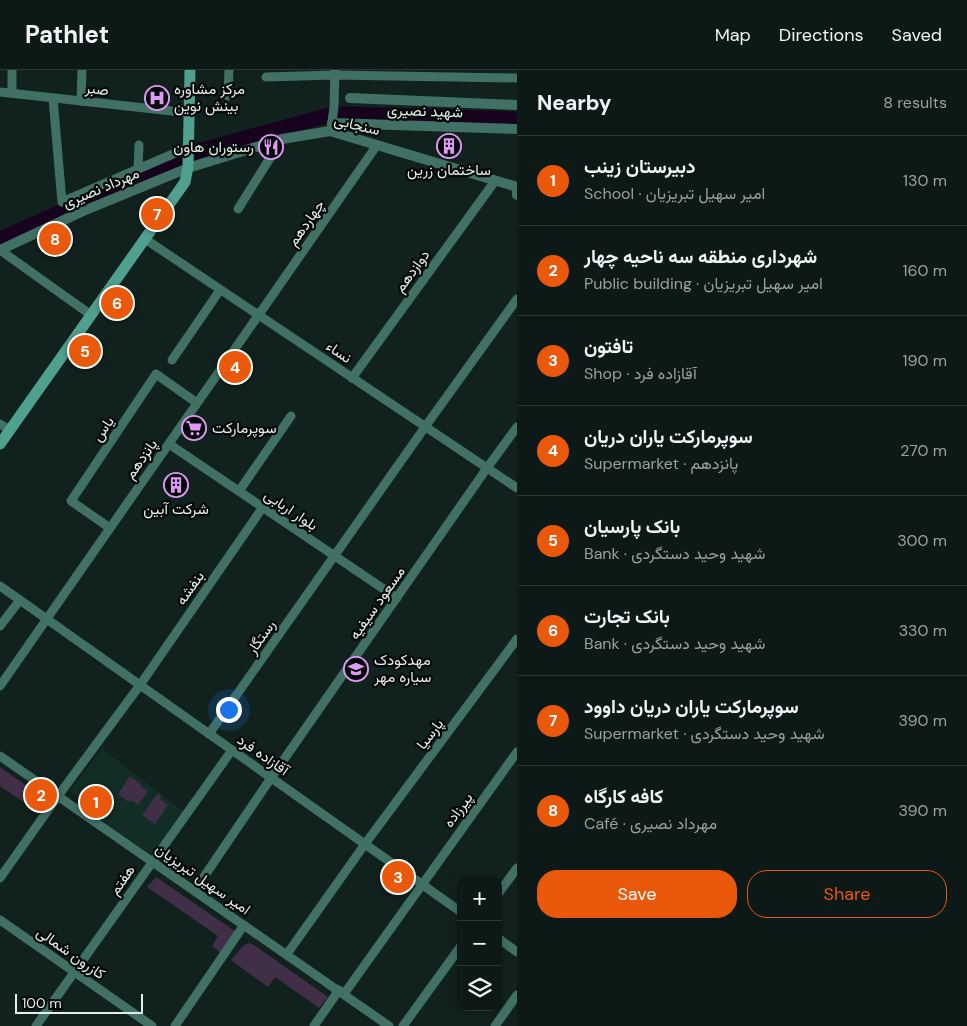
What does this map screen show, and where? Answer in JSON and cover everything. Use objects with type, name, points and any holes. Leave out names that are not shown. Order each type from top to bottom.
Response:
[{"type":"main road","points":[[0,444],[5,427],[91,315],[185,182],[190,113],[190,70]]},
{"type":"street","points":[[12,70],[12,94]]},
{"type":"street","points":[[81,101],[82,70]]},
{"type":"street","points":[[228,96],[229,70]]},
{"type":"street","points":[[331,127],[334,107],[335,73]]},
{"type":"street","points":[[266,77],[335,73],[427,73],[491,74],[517,78]]},
{"type":"street","name":"صبر","points":[[0,92],[190,113]]},
{"type":"street","points":[[53,98],[62,202],[138,169],[188,157]]},
{"type":"street","name":"شهید نصیری","points":[[350,98],[517,105]]},
{"type":"street","name":"شهید نصیری","points":[[331,127],[517,129]]},
{"type":"street","name":"سنجابی","points":[[188,157],[282,139],[331,127],[376,145],[517,187]]},
{"type":"street","points":[[238,209],[282,139]]},
{"type":"street","points":[[138,169],[139,145]]},
{"type":"street","name":"چهاردهم","points":[[258,315],[376,145]]},
{"type":"street","name":"مهرداد نصیری","points":[[0,250],[81,212],[188,157]]},
{"type":"street","name":"دوازدهم","points":[[352,378],[495,181]]},
{"type":"street","points":[[517,187],[517,195]]},
{"type":"street","name":"نساء","points":[[145,239],[517,488]]},
{"type":"street","points":[[0,250],[91,315]]},
{"type":"street","points":[[172,360],[220,290]]},
{"type":"street","name":"رستگار","points":[[209,734],[517,299]]},
{"type":"street","name":"پانزدهم","points":[[0,686],[258,315]]},
{"type":"street","name":"یاس","points":[[110,528],[72,501],[156,374],[198,403]]},
{"type":"street","points":[[239,491],[291,416]]},
{"type":"street","name":"مسعود سیفیه","points":[[195,890],[517,427]]},
{"type":"street","name":"بلوار اربابی","points":[[169,444],[397,598]]},
{"type":"street","name":"بنفشه","points":[[0,878],[140,685],[263,507]]},
{"type":"street","name":"آقازاده فرد","points":[[0,586],[457,909]]},
{"type":"street","points":[[0,626],[20,600]]},
{"type":"street","name":"پارسیا","points":[[287,954],[365,844],[517,639]]},
{"type":"street","name":"هفتم","points":[[36,1026],[232,750]]},
{"type":"street","name":"پیرزاده","points":[[314,1026],[422,884],[517,752]]},
{"type":"street","name":"امیر سهیل تبریزیان","points":[[0,756],[390,1026]]},
{"type":"street","points":[[502,889],[517,868]]},
{"type":"street","name":"کازرون شمالی","points":[[0,920],[152,1026]]},
{"type":"street","points":[[175,1026],[244,925]]},
{"type":"street","points":[[502,941],[517,952]]},
{"type":"street","points":[[403,1026],[457,952]]},
{"type":"street","points":[[495,1026],[517,995]]},
{"type":"shaded area","points":[[102,748],[184,812],[154,856],[113,829],[70,791]]},
{"type":"shaded area","points":[[0,767],[48,801],[41,814],[0,786]]},
{"type":"shaded area","points":[[130,776],[148,791],[138,805],[130,800],[128,802],[118,794]]},
{"type":"shaded area","points":[[158,793],[161,796],[160,799],[168,805],[155,824],[142,815]]},
{"type":"shaded area","points":[[156,877],[236,932],[221,953],[212,946],[218,936],[147,887]]},
{"type":"shaded area","points":[[249,943],[328,997],[319,1008],[275,977],[268,987],[231,960],[243,946]]},
{"type":"waterway","points":[[0,239],[202,150],[329,115],[517,119]]},
{"type":"place","name":"مرکز مشاوره بینش نوین","points":[[157,98]]},
{"type":"place","name":"ساختمان زرین","points":[[449,146]]},
{"type":"place","name":"رستوران هاون","points":[[271,147]]},
{"type":"place","name":"سوپرمارکت یاران دریان داوود","points":[[157,214]]},
{"type":"place","name":"کافه کارگاه","points":[[55,239]]},
{"type":"place","name":"بانک تجارت","points":[[117,303]]},
{"type":"place","name":"بانک پارسیان","points":[[85,351]]},
{"type":"place","name":"سوپرمارکت یاران دریان","points":[[235,367]]},
{"type":"place","name":"سوپرمارکت","points":[[194,428]]},
{"type":"place","name":"شرکت آبین","points":[[176,485]]},
{"type":"place","name":"مهدکودک سیاره مهر","points":[[356,669]]},
{"type":"place","name":"شهرداری منطقه سه ناحیه چهار","points":[[41,795]]},
{"type":"place","name":"دبیرستان زینب","points":[[96,802]]},
{"type":"place","name":"تافتون","points":[[398,877]]}]
